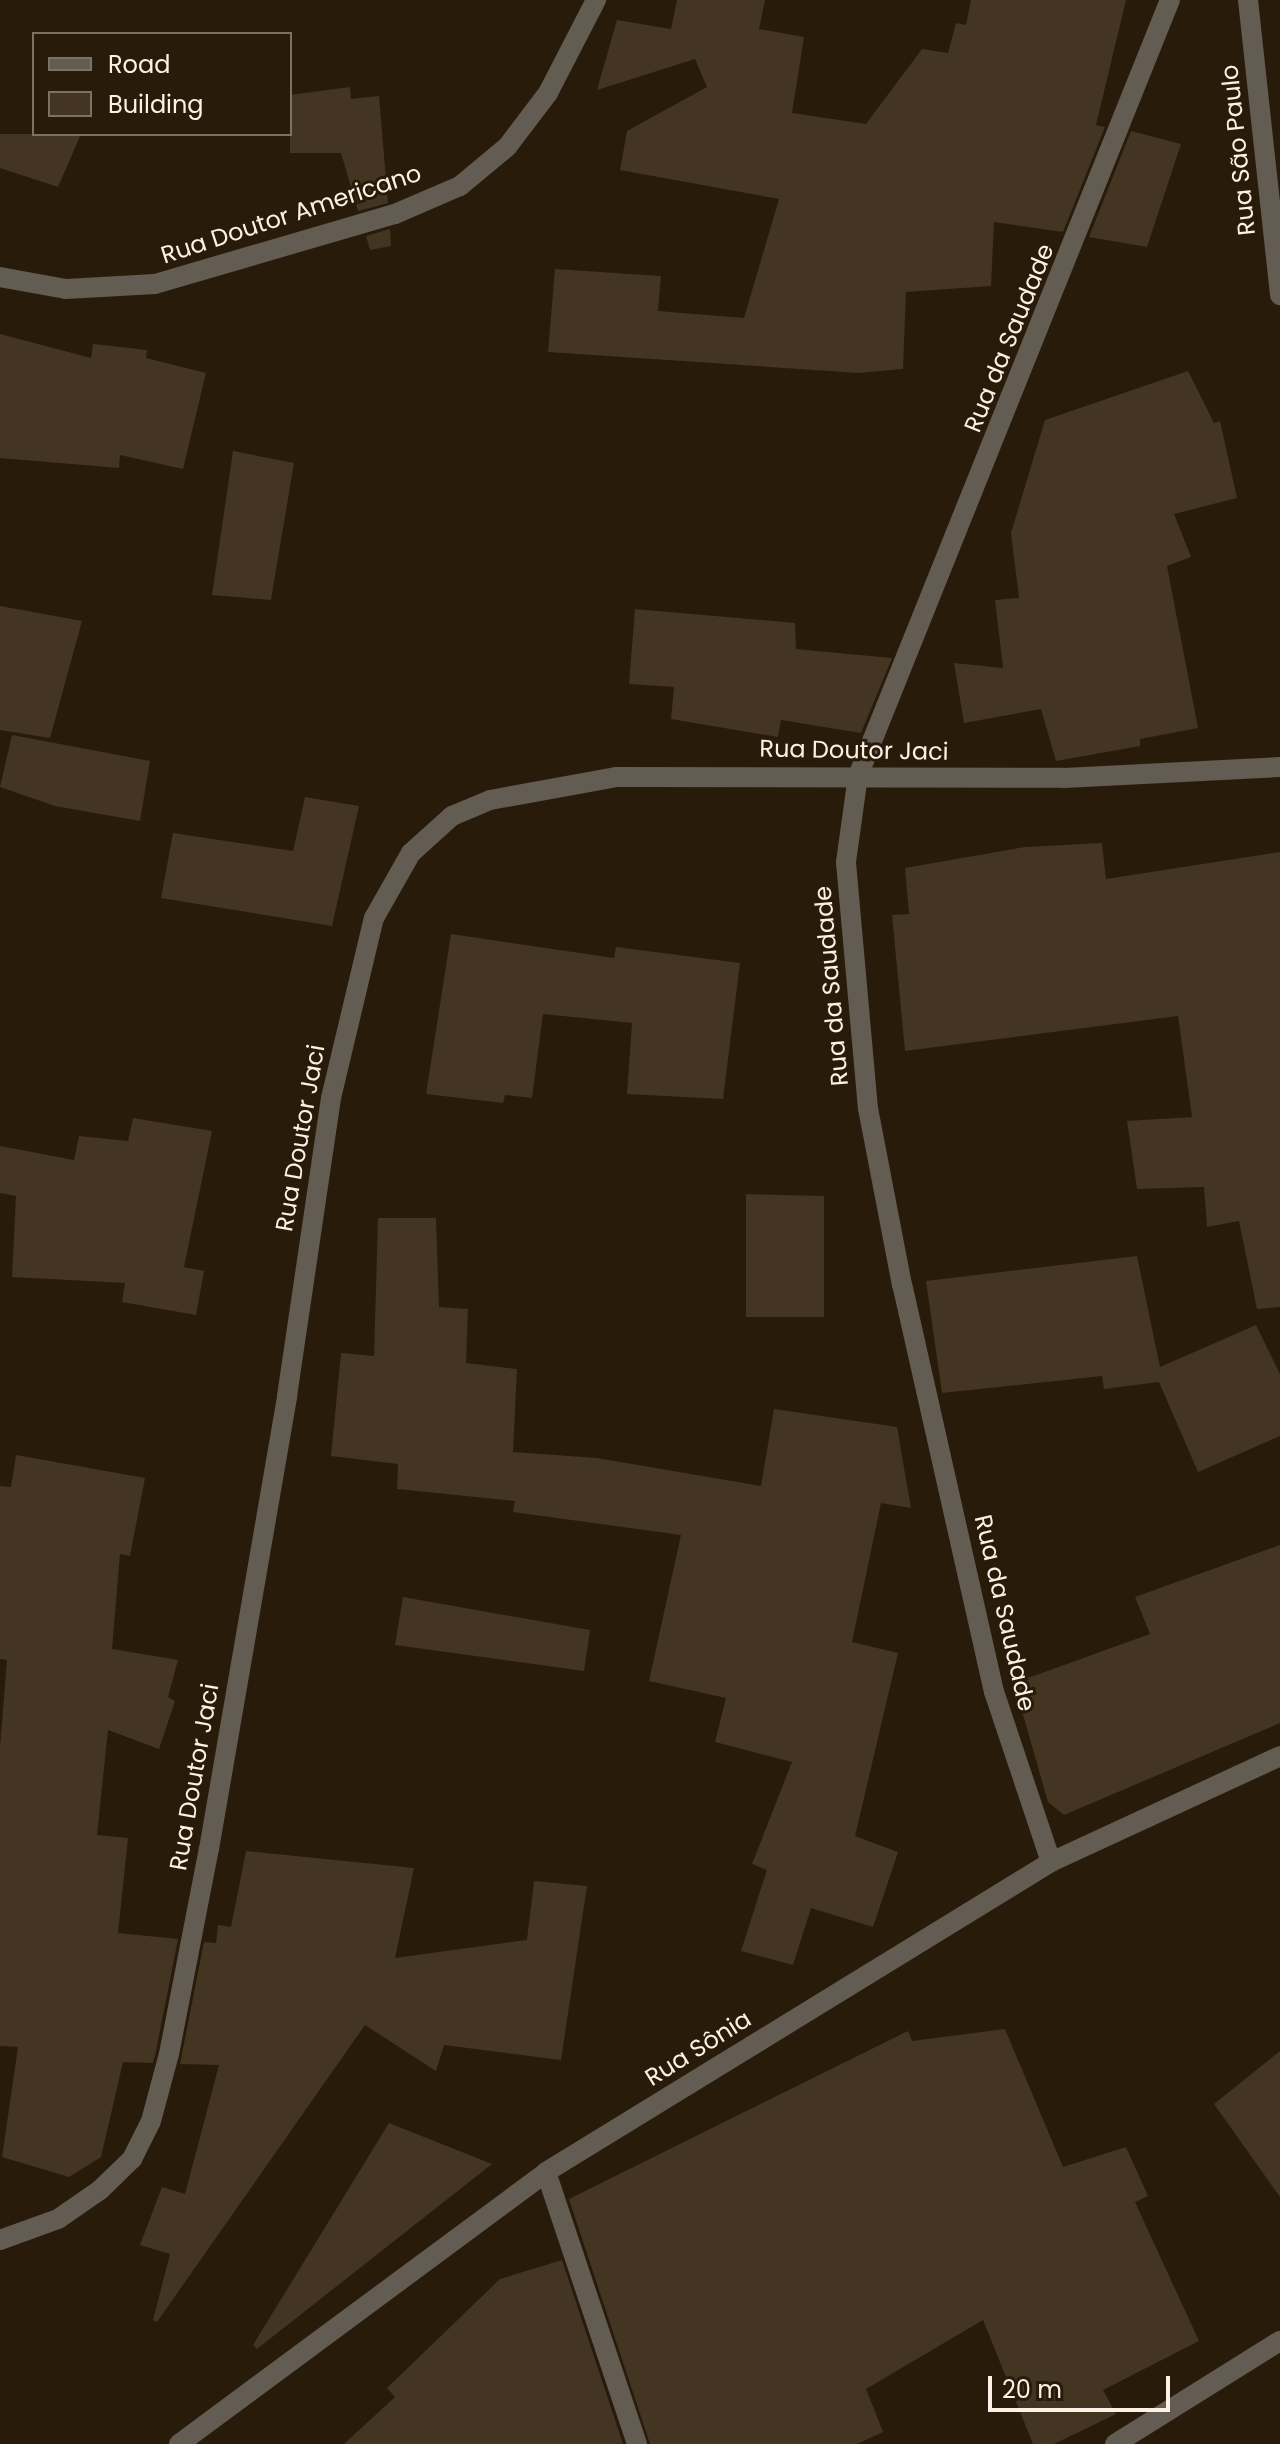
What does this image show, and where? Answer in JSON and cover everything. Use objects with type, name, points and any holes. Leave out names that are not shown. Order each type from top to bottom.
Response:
[{"type":"street","name":"Rua Doutor Americano","points":[[0,277],[66,289],[155,284],[395,214],[460,186],[507,147],[548,93],[596,0]]},
{"type":"street","name":"Rua da Saudade","points":[[1051,1862],[994,1692],[902,1285],[868,1109],[846,862],[858,776],[1170,0]]},
{"type":"street","name":"Rua São Paulo","points":[[1248,0],[1280,295]]},
{"type":"street","name":"Rua Doutor Jaci","points":[[0,2240],[58,2219],[100,2190],[132,2159],[151,2121],[169,2054],[209,1849],[287,1396],[331,1098],[374,918],[388,885],[411,853],[452,816],[532,789],[616,777],[1064,778],[1280,767]]},
{"type":"street","name":"Rua Sônia","points":[[179,2444],[546,2172],[1051,1862],[1280,1756]]},
{"type":"street","points":[[546,2172],[637,2444]]},
{"type":"street","points":[[1115,2444],[1280,2341]]},
{"type":"building","points":[[677,0],[765,0],[759,29],[804,37],[792,113],[866,124],[922,49],[948,53],[956,23],[966,25],[971,0],[1126,0],[1096,125],[1105,127],[1063,232],[994,222],[991,286],[906,292],[903,369],[859,373],[548,352],[555,269],[661,276],[658,311],[744,318],[779,199],[620,170],[627,131],[707,87],[695,59],[597,90],[617,20],[671,29]]},
{"type":"building","points":[[350,87],[351,99],[379,96],[388,203],[358,211],[341,153],[290,153],[292,95]]},
{"type":"building","points":[[1131,131],[1181,144],[1147,247],[1089,237]]},
{"type":"building","points":[[0,134],[80,136],[58,187],[0,168]]},
{"type":"building","points":[[390,229],[391,246],[370,250],[366,236]]},
{"type":"building","points":[[0,334],[91,358],[93,344],[147,350],[146,358],[206,373],[183,469],[120,455],[119,468],[0,458]]},
{"type":"building","points":[[1188,371],[1214,423],[1220,421],[1237,498],[1174,514],[1191,557],[1167,566],[1198,728],[1140,739],[1140,746],[1056,761],[1041,709],[964,723],[954,663],[1003,668],[995,600],[1019,598],[1011,533],[1045,420]]},
{"type":"building","points":[[233,451],[294,463],[271,600],[212,595]]},
{"type":"building","points":[[0,606],[82,621],[50,738],[0,730]]},
{"type":"building","points":[[635,609],[795,623],[796,649],[892,658],[861,733],[781,720],[778,737],[671,719],[674,687],[629,684]]},
{"type":"building","points":[[12,735],[150,761],[140,821],[55,806],[0,787]]},
{"type":"building","points":[[305,797],[359,806],[332,926],[161,898],[173,833],[293,851]]},
{"type":"building","points":[[1102,843],[1106,879],[1280,852],[1280,1307],[1257,1309],[1239,1221],[1207,1227],[1204,1187],[1137,1189],[1127,1121],[1192,1117],[1178,1016],[905,1051],[892,915],[909,914],[905,868],[1025,847]]},
{"type":"building","points":[[451,934],[614,958],[616,947],[740,963],[723,1099],[627,1094],[632,1023],[543,1014],[532,1098],[505,1095],[503,1103],[426,1094]]},
{"type":"building","points":[[133,1118],[212,1131],[184,1267],[204,1271],[196,1315],[122,1302],[125,1283],[12,1277],[16,1196],[0,1193],[0,1146],[74,1160],[79,1136],[128,1141]]},
{"type":"building","points":[[746,1194],[824,1196],[824,1317],[746,1317]]},
{"type":"building","points":[[378,1218],[436,1218],[439,1307],[468,1309],[466,1363],[517,1369],[513,1452],[597,1458],[761,1486],[774,1409],[897,1427],[911,1508],[881,1503],[852,1642],[898,1653],[855,1836],[898,1852],[873,1927],[811,1908],[793,1965],[741,1951],[767,1870],[752,1864],[792,1762],[715,1742],[726,1698],[649,1681],[681,1535],[513,1512],[515,1501],[397,1489],[398,1464],[331,1456],[341,1353],[374,1356]]},
{"type":"building","points":[[1137,1256],[1160,1367],[1256,1325],[1280,1374],[1280,1436],[1198,1472],[1159,1382],[1104,1389],[1102,1376],[942,1393],[926,1281]]},
{"type":"building","points":[[16,1455],[145,1478],[130,1556],[120,1554],[112,1649],[178,1660],[168,1697],[175,1701],[159,1749],[108,1730],[97,1835],[128,1838],[118,1933],[178,1939],[156,2051],[153,2063],[123,2062],[101,2157],[69,2177],[2,2157],[18,2047],[0,2046],[0,1747],[7,1660],[0,1659],[0,1486],[11,1487]]},
{"type":"building","points":[[1280,1545],[1280,1723],[1064,1815],[1048,1802],[1014,1683],[1150,1634],[1135,1597]]},
{"type":"building","points":[[403,1597],[590,1630],[584,1671],[395,1645]]},
{"type":"building","points":[[246,1851],[414,1868],[395,1958],[527,1940],[534,1881],[587,1886],[561,2060],[444,2045],[436,2071],[365,2025],[157,2322],[153,2320],[170,2254],[140,2245],[162,2187],[185,2194],[219,2065],[180,2064],[204,1942],[216,1943],[218,1925],[231,1927]]},
{"type":"building","points":[[1005,2029],[1063,2167],[1126,2147],[1148,2196],[1135,2202],[1199,2341],[1103,2390],[1116,2414],[1054,2444],[1033,2444],[983,2320],[866,2389],[883,2432],[857,2444],[650,2444],[569,2199],[908,2031],[912,2041]]},
{"type":"building","points":[[1280,2051],[1280,2197],[1214,2104]]},
{"type":"building","points":[[389,2123],[492,2164],[257,2349],[253,2345]]},
{"type":"building","points":[[562,2260],[623,2444],[344,2444],[395,2397],[387,2388],[500,2279]]}]
